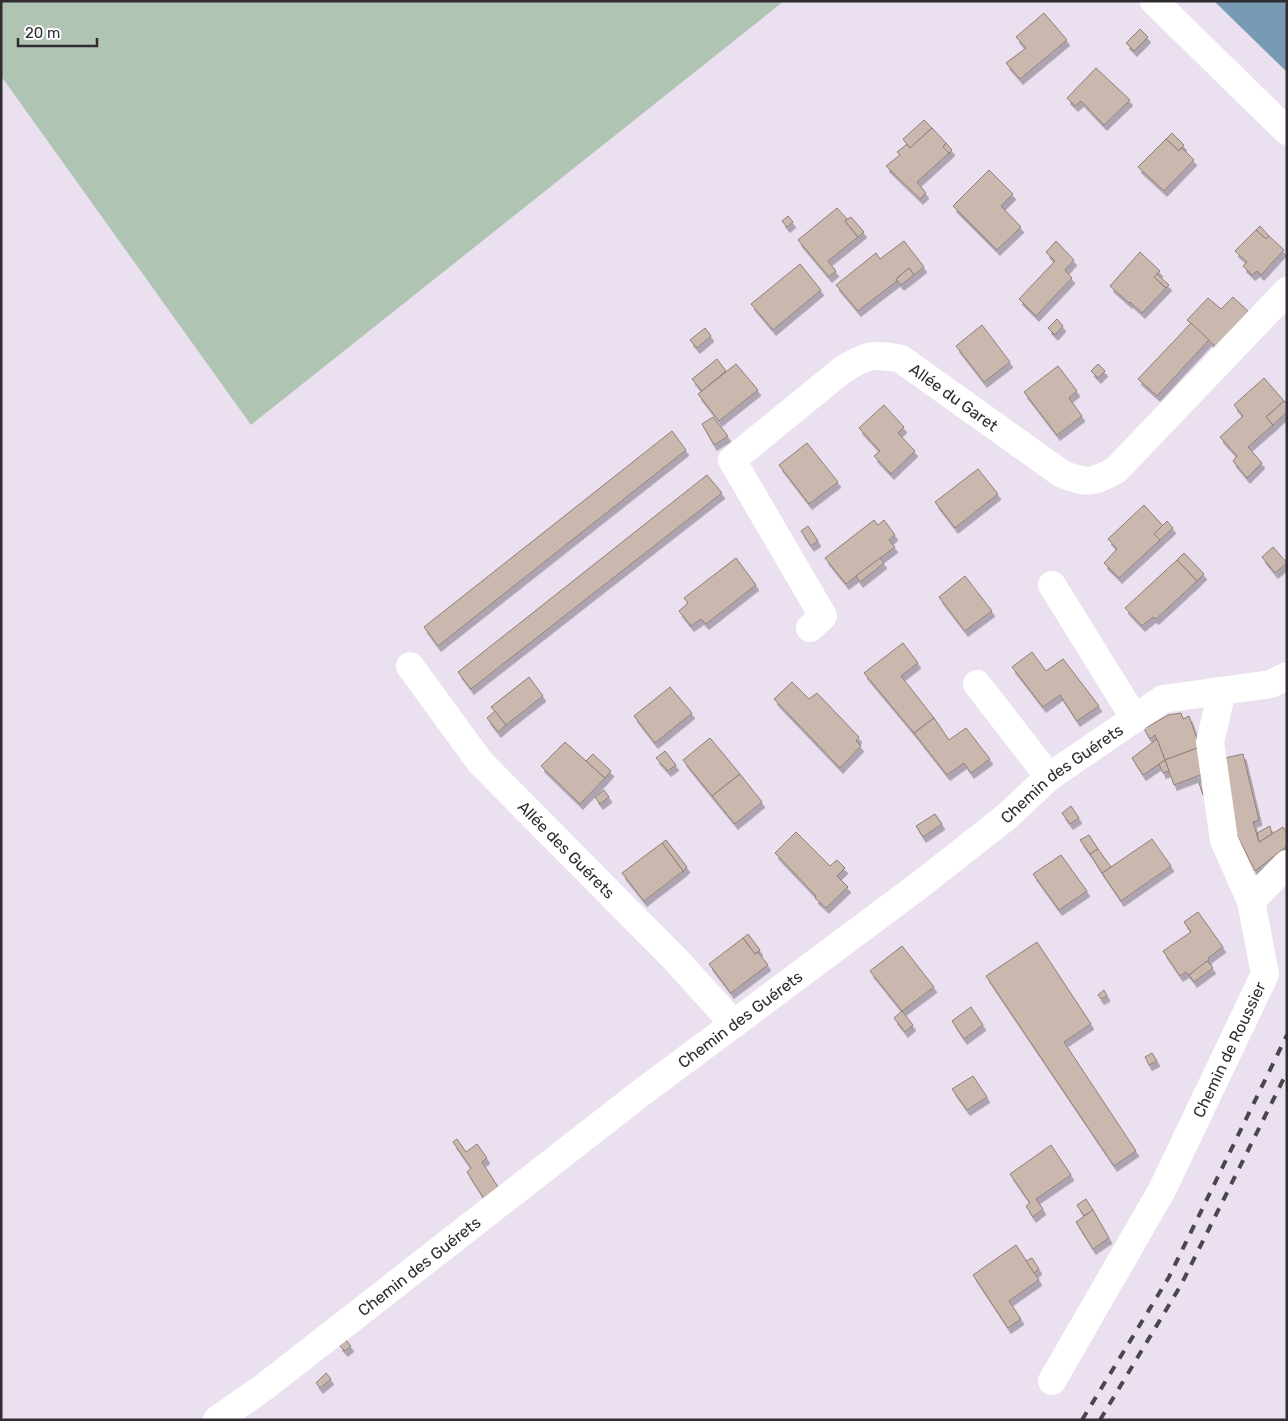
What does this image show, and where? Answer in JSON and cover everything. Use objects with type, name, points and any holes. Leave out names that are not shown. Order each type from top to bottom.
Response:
[{"type":"street","points":[[1154,1],[1287,132]]},
{"type":"street","name":"Allée du Garet","points":[[810,628],[823,616],[732,460],[841,371],[858,360],[881,355],[901,359],[1062,474],[1078,480],[1097,480],[1116,470],[1287,291]]},
{"type":"street","points":[[1052,585],[1135,719]]},
{"type":"street","name":"Allée des Guérets","points":[[410,666],[480,762],[676,960],[734,1024]]},
{"type":"street","name":"Chemin des Guérets","points":[[217,1420],[264,1386],[630,1102],[917,887],[1005,818],[1049,778],[1164,700],[1271,684],[1287,676]]},
{"type":"street","points":[[977,684],[1049,778]]},
{"type":"street","name":"Chemin de Roussier","points":[[1052,1381],[1162,1190],[1264,974],[1251,901],[1224,840],[1210,742],[1222,692]]},
{"type":"street","points":[[1251,901],[1287,864]]},
{"type":"green space","points":[[1,1],[784,1],[251,425],[1,76]]},
{"type":"water","points":[[1214,1],[1287,1],[1287,72]]},
{"type":"building","points":[[1044,13],[1067,40],[1020,79],[1006,63],[1026,48],[1016,37]]},
{"type":"building","points":[[1140,29],[1148,37],[1134,51],[1126,43]]},
{"type":"building","points":[[1096,68],[1130,100],[1104,125],[1081,101],[1075,106],[1067,98]]},
{"type":"building","points":[[924,120],[932,128],[910,148],[903,139]]},
{"type":"building","points":[[932,128],[946,143],[943,147],[949,153],[917,182],[926,193],[920,199],[886,166],[900,155],[897,152],[907,144],[910,148]]},
{"type":"building","points":[[1172,133],[1184,145],[1179,151],[1166,139]]},
{"type":"building","points":[[1166,139],[1179,151],[1182,148],[1194,160],[1164,191],[1138,167]]},
{"type":"building","points":[[946,143],[952,150],[949,153],[943,147]]},
{"type":"building","points":[[989,170],[1013,194],[1001,206],[1021,227],[997,250],[953,206]]},
{"type":"building","points":[[837,208],[847,219],[845,221],[858,237],[828,261],[836,271],[829,277],[798,240]]},
{"type":"building","points":[[788,216],[793,222],[787,227],[782,221]]},
{"type":"building","points":[[851,217],[864,232],[858,237],[845,221]]},
{"type":"building","points":[[1260,226],[1269,236],[1266,239],[1256,230]]},
{"type":"building","points":[[1256,230],[1266,239],[1269,236],[1284,250],[1261,275],[1257,271],[1252,275],[1243,266],[1247,262],[1235,251]]},
{"type":"building","points":[[904,241],[924,267],[914,275],[909,268],[896,279],[897,281],[858,311],[836,285],[876,253],[880,259]]},
{"type":"building","points":[[1056,241],[1074,260],[1065,270],[1072,278],[1036,316],[1019,299],[1055,261],[1046,252]]},
{"type":"building","points":[[1140,252],[1160,271],[1154,277],[1166,288],[1142,313],[1110,286]]},
{"type":"building","points":[[800,264],[821,290],[773,330],[751,304]]},
{"type":"building","points":[[909,268],[914,275],[901,285],[896,279]]},
{"type":"building","points":[[1157,274],[1169,285],[1166,288],[1154,277]]},
{"type":"building","points":[[1233,297],[1250,313],[1217,348],[1187,320],[1208,298],[1221,309]]},
{"type":"building","points":[[1057,319],[1063,326],[1055,335],[1048,328]]},
{"type":"building","points":[[1191,323],[1209,340],[1157,396],[1138,379]]},
{"type":"building","points":[[982,325],[1010,362],[984,382],[956,346]]},
{"type":"building","points":[[705,328],[711,336],[697,348],[690,340]]},
{"type":"building","points":[[717,359],[726,371],[702,391],[692,379]]},
{"type":"building","points":[[736,364],[758,390],[719,421],[698,394]]},
{"type":"building","points":[[1098,364],[1105,371],[1098,378],[1091,371]]},
{"type":"building","points":[[1058,366],[1077,391],[1069,398],[1082,416],[1057,435],[1024,392]]},
{"type":"building","points":[[1264,378],[1284,401],[1266,417],[1273,425],[1248,447],[1262,463],[1247,478],[1233,461],[1237,456],[1220,437],[1243,416],[1234,405]]},
{"type":"building","points":[[1284,401],[1287,404],[1287,412],[1273,425],[1266,417]]},
{"type":"building","points":[[884,405],[904,427],[898,433],[915,451],[891,474],[874,456],[880,451],[859,428]]},
{"type":"building","points":[[713,417],[728,436],[714,445],[702,424]]},
{"type":"building","points":[[672,431],[686,450],[438,646],[424,627]]},
{"type":"building","points":[[807,443],[838,482],[809,504],[779,465]]},
{"type":"building","points":[[978,469],[998,494],[955,528],[935,502]]},
{"type":"building","points":[[707,475],[722,493],[471,689],[458,672]]},
{"type":"building","points":[[1144,505],[1163,526],[1154,534],[1160,540],[1119,578],[1104,563],[1117,549],[1108,539]]},
{"type":"building","points":[[874,520],[878,525],[884,520],[895,535],[889,540],[895,547],[846,584],[825,558]]},
{"type":"building","points":[[1167,521],[1173,528],[1160,540],[1154,534]]},
{"type":"building","points":[[808,526],[818,541],[811,546],[801,531]]},
{"type":"building","points":[[1273,547],[1287,563],[1275,573],[1262,557]]},
{"type":"building","points":[[1184,553],[1204,574],[1197,581],[1177,560]]},
{"type":"building","points":[[736,558],[756,585],[706,624],[701,619],[691,626],[679,611],[688,603],[684,598]]},
{"type":"building","points":[[880,558],[884,563],[860,582],[856,576]]},
{"type":"building","points":[[1177,560],[1197,581],[1156,619],[1153,617],[1142,626],[1125,608]]},
{"type":"building","points":[[965,576],[992,611],[965,631],[939,597]]},
{"type":"building","points":[[903,643],[918,663],[901,676],[934,718],[914,733],[864,673]]},
{"type":"building","points":[[1032,652],[1046,671],[1063,659],[1099,706],[1077,721],[1060,695],[1043,707],[1012,667]]},
{"type":"building","points":[[529,677],[543,696],[506,725],[491,707]]},
{"type":"building","points":[[792,682],[809,699],[817,693],[859,737],[856,741],[861,746],[840,768],[774,699]]},
{"type":"building","points":[[670,687],[692,713],[655,743],[634,716]]},
{"type":"building","points":[[495,711],[506,725],[498,732],[487,718]]},
{"type":"building","points":[[1181,713],[1183,719],[1189,716],[1200,747],[1165,760],[1155,735],[1150,739],[1144,729],[1168,715]]},
{"type":"building","points":[[934,718],[949,740],[966,728],[990,759],[971,773],[964,763],[947,775],[914,733]]},
{"type":"building","points":[[710,738],[740,774],[712,796],[683,760]]},
{"type":"building","points":[[1157,739],[1165,760],[1143,775],[1132,758]]},
{"type":"building","points":[[565,742],[605,778],[580,804],[541,766]]},
{"type":"building","points":[[1200,747],[1208,772],[1174,785],[1165,760]]},
{"type":"building","points":[[665,751],[676,765],[668,771],[656,758]]},
{"type":"building","points":[[593,754],[611,771],[605,778],[586,761]]},
{"type":"building","points":[[1243,754],[1259,820],[1253,822],[1259,842],[1283,827],[1287,833],[1287,846],[1255,871],[1234,829],[1220,759]]},
{"type":"building","points":[[1165,760],[1169,771],[1163,773],[1159,764]]},
{"type":"building","points":[[740,774],[762,802],[735,824],[712,796]]},
{"type":"building","points":[[1209,777],[1213,790],[1203,795],[1199,783]]},
{"type":"building","points":[[604,790],[609,797],[600,804],[595,797]]},
{"type":"building","points":[[1071,806],[1079,818],[1070,824],[1062,813]]},
{"type":"building","points":[[935,814],[942,824],[923,837],[916,826]]},
{"type":"building","points":[[1270,826],[1272,834],[1259,842],[1257,833]]},
{"type":"building","points":[[796,832],[830,866],[837,860],[845,868],[837,876],[848,887],[826,908],[775,853]]},
{"type":"building","points":[[1089,835],[1098,849],[1090,854],[1080,840]]},
{"type":"building","points":[[1152,839],[1171,866],[1121,901],[1102,873]]},
{"type":"building","points":[[666,840],[687,867],[683,871],[662,843]]},
{"type":"building","points":[[662,843],[683,871],[644,901],[622,873]]},
{"type":"building","points":[[1098,849],[1111,867],[1102,873],[1090,854]]},
{"type":"building","points":[[1061,855],[1087,891],[1059,910],[1033,874]]},
{"type":"building","points":[[1198,912],[1223,947],[1189,975],[1186,972],[1180,976],[1163,951],[1191,932],[1184,922]]},
{"type":"building","points":[[748,934],[760,950],[755,954],[743,938]]},
{"type":"building","points":[[743,938],[755,954],[758,952],[768,965],[731,993],[709,964]]},
{"type":"building","points":[[1037,942],[1091,1024],[1064,1042],[1136,1151],[1114,1166],[986,976]]},
{"type":"building","points":[[902,946],[934,987],[902,1011],[870,971]]},
{"type":"building","points":[[1207,961],[1213,968],[1194,982],[1189,975]]},
{"type":"building","points":[[1104,990],[1107,996],[1101,999],[1098,995]]},
{"type":"building","points":[[971,1007],[983,1025],[964,1039],[952,1021]]},
{"type":"building","points":[[902,1011],[913,1025],[905,1032],[894,1018]]},
{"type":"building","points":[[1152,1053],[1157,1061],[1149,1065],[1145,1057]]},
{"type":"building","points":[[973,1076],[987,1097],[967,1110],[952,1089]]},
{"type":"building","points":[[457,1139],[466,1152],[477,1144],[487,1158],[482,1162],[500,1190],[486,1202],[467,1172],[471,1168],[453,1142]]},
{"type":"building","points":[[1051,1145],[1071,1175],[1036,1199],[1043,1209],[1033,1217],[1026,1206],[1030,1203],[1010,1174]]},
{"type":"building","points":[[1086,1199],[1093,1210],[1084,1216],[1077,1205]]},
{"type":"building","points":[[1093,1210],[1109,1238],[1093,1249],[1076,1222]]},
{"type":"building","points":[[1016,1245],[1039,1280],[1009,1301],[1021,1319],[1008,1328],[973,1275]]},
{"type":"building","points":[[1032,1258],[1039,1269],[1034,1273],[1026,1261]]},
{"type":"building","points":[[345,1339],[351,1346],[345,1351],[339,1345]]},
{"type":"building","points":[[326,1373],[331,1379],[320,1388],[316,1383]]},
{"type":"railway","points":[[1082,1420],[1169,1277],[1287,1035]]},
{"type":"railway","points":[[1100,1420],[1181,1285],[1287,1072]]}]
